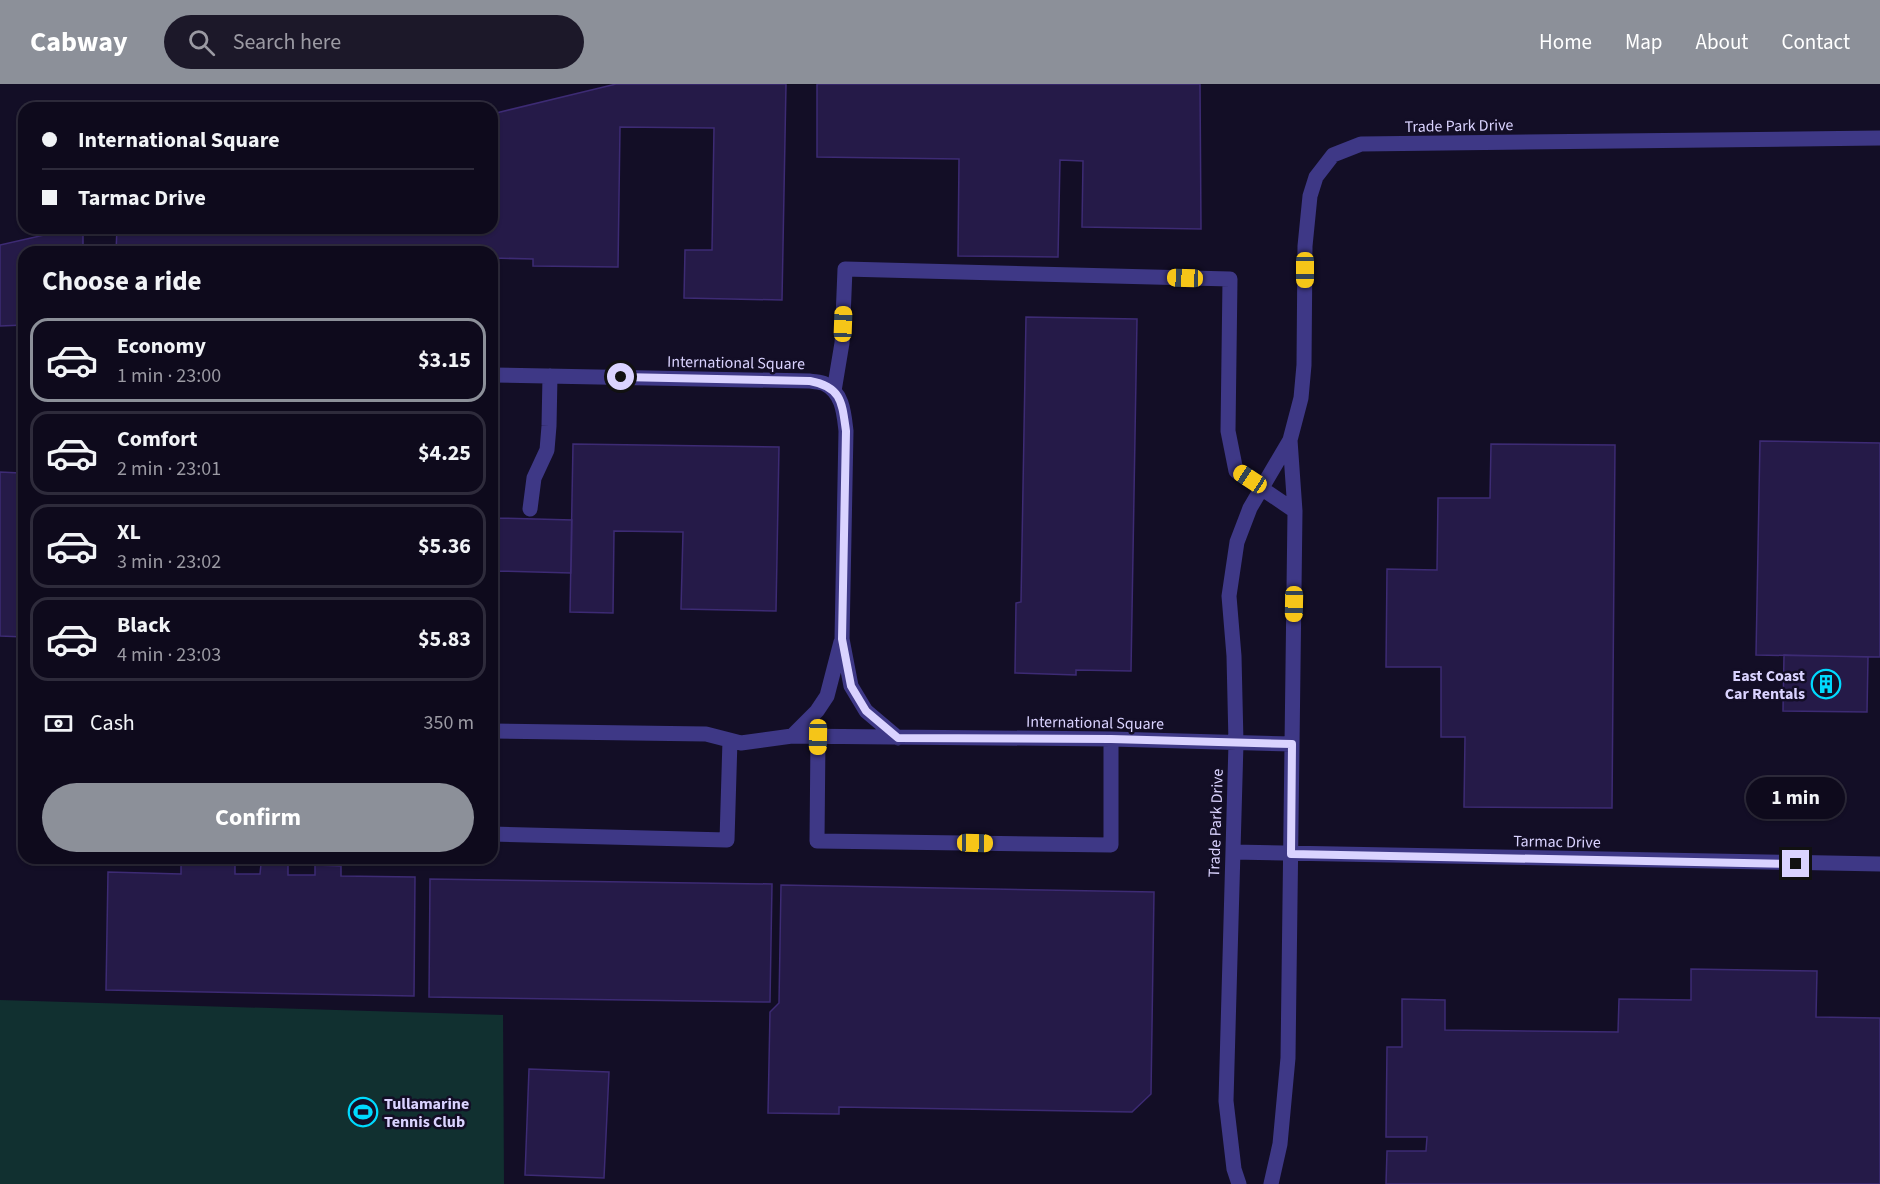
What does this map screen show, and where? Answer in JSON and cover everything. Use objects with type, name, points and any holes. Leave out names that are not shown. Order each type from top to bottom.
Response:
[{"type":"street","name":"Trade Park Drive","points":[[1239,1184],[1234,1169],[1226,1101],[1236,743],[1234,656],[1229,596],[1237,542],[1251,508],[1290,440],[1301,398],[1304,365],[1305,246],[1310,196],[1316,177],[1333,155],[1361,144],[1880,138]]},
{"type":"street","points":[[898,738],[866,711],[851,686],[842,639],[846,431],[840,399],[834,392],[842,343],[845,269],[1230,279],[1228,431],[1236,471],[1295,511]]},
{"type":"street","name":"International Square","points":[[498,375],[810,381],[825,384],[834,392]]},
{"type":"street","points":[[530,509],[534,478],[547,450],[550,376]]},
{"type":"street","name":"Trade Park Drive","points":[[1271,1184],[1280,1144],[1288,1058],[1295,511],[1290,440]]},
{"type":"street","points":[[792,736],[817,711],[827,696],[842,639]]},
{"type":"street","name":"International Square","points":[[498,731],[706,734],[741,742],[792,736],[1111,739],[1292,744]]},
{"type":"street","points":[[818,737],[817,842],[1111,845],[1111,739]]},
{"type":"street","points":[[498,834],[727,840],[730,740]]},
{"type":"street","name":"Tarmac Drive","points":[[1233,852],[1880,864]]},
{"type":"green space","points":[[0,1000],[503,1015],[504,1184],[0,1184]]},
{"type":"building","points":[[616,84],[786,84],[782,300],[684,298],[685,250],[712,250],[714,128],[620,127],[618,267],[533,266],[533,259],[498,258],[498,246],[116,246],[117,234],[498,234],[498,113]]},
{"type":"building","points":[[817,84],[1200,84],[1201,229],[1082,227],[1083,161],[1060,160],[1058,257],[958,256],[959,159],[817,157]]},
{"type":"building","points":[[49,234],[83,234],[83,246],[18,246],[18,325],[0,326],[0,245]]},
{"type":"building","points":[[1026,317],[1137,319],[1131,671],[1076,670],[1076,675],[1015,673],[1016,603],[1021,602]]},
{"type":"building","points":[[1760,441],[1880,443],[1880,657],[1756,655]]},
{"type":"building","points":[[573,444],[779,447],[776,611],[681,609],[683,532],[614,531],[613,613],[570,612]]},
{"type":"building","points":[[1491,444],[1615,445],[1612,808],[1464,807],[1465,737],[1441,737],[1441,667],[1386,667],[1387,569],[1437,570],[1438,498],[1490,498]]},
{"type":"building","points":[[0,472],[18,473],[18,637],[0,636]]},
{"type":"building","points":[[498,518],[572,520],[571,573],[498,571]]},
{"type":"building","name":"East Coast Car Rentals","points":[[1784,655],[1868,657],[1867,712],[1783,711]]},
{"type":"building","points":[[181,864],[235,864],[235,874],[260,874],[261,864],[288,864],[288,875],[315,875],[315,865],[341,866],[341,876],[415,877],[414,996],[106,990],[108,872],[181,874]]},
{"type":"building","points":[[430,879],[772,884],[770,1002],[429,997]]},
{"type":"building","points":[[781,885],[1154,892],[1151,1094],[1132,1112],[839,1107],[839,1114],[768,1113],[770,1012],[779,1003]]},
{"type":"building","points":[[1691,969],[1817,971],[1816,1017],[1880,1018],[1880,1184],[1386,1184],[1387,1151],[1426,1151],[1427,1137],[1386,1137],[1387,1047],[1402,1047],[1402,999],[1445,1000],[1445,1030],[1618,1032],[1619,999],[1691,1000]]},
{"type":"building","points":[[529,1069],[609,1072],[604,1178],[525,1175]]},
{"type":"place","name":"East Coast Car Rentals","points":[[1826,684]]},
{"type":"place","name":"Tullamarine Tennis Club","points":[[363,1112]]},
{"type":"route","points":[[621,377],[810,381],[825,384],[840,399],[846,431],[842,639],[851,686],[866,711],[898,738],[1111,739],[1292,744],[1291,854],[1796,864]]}]
